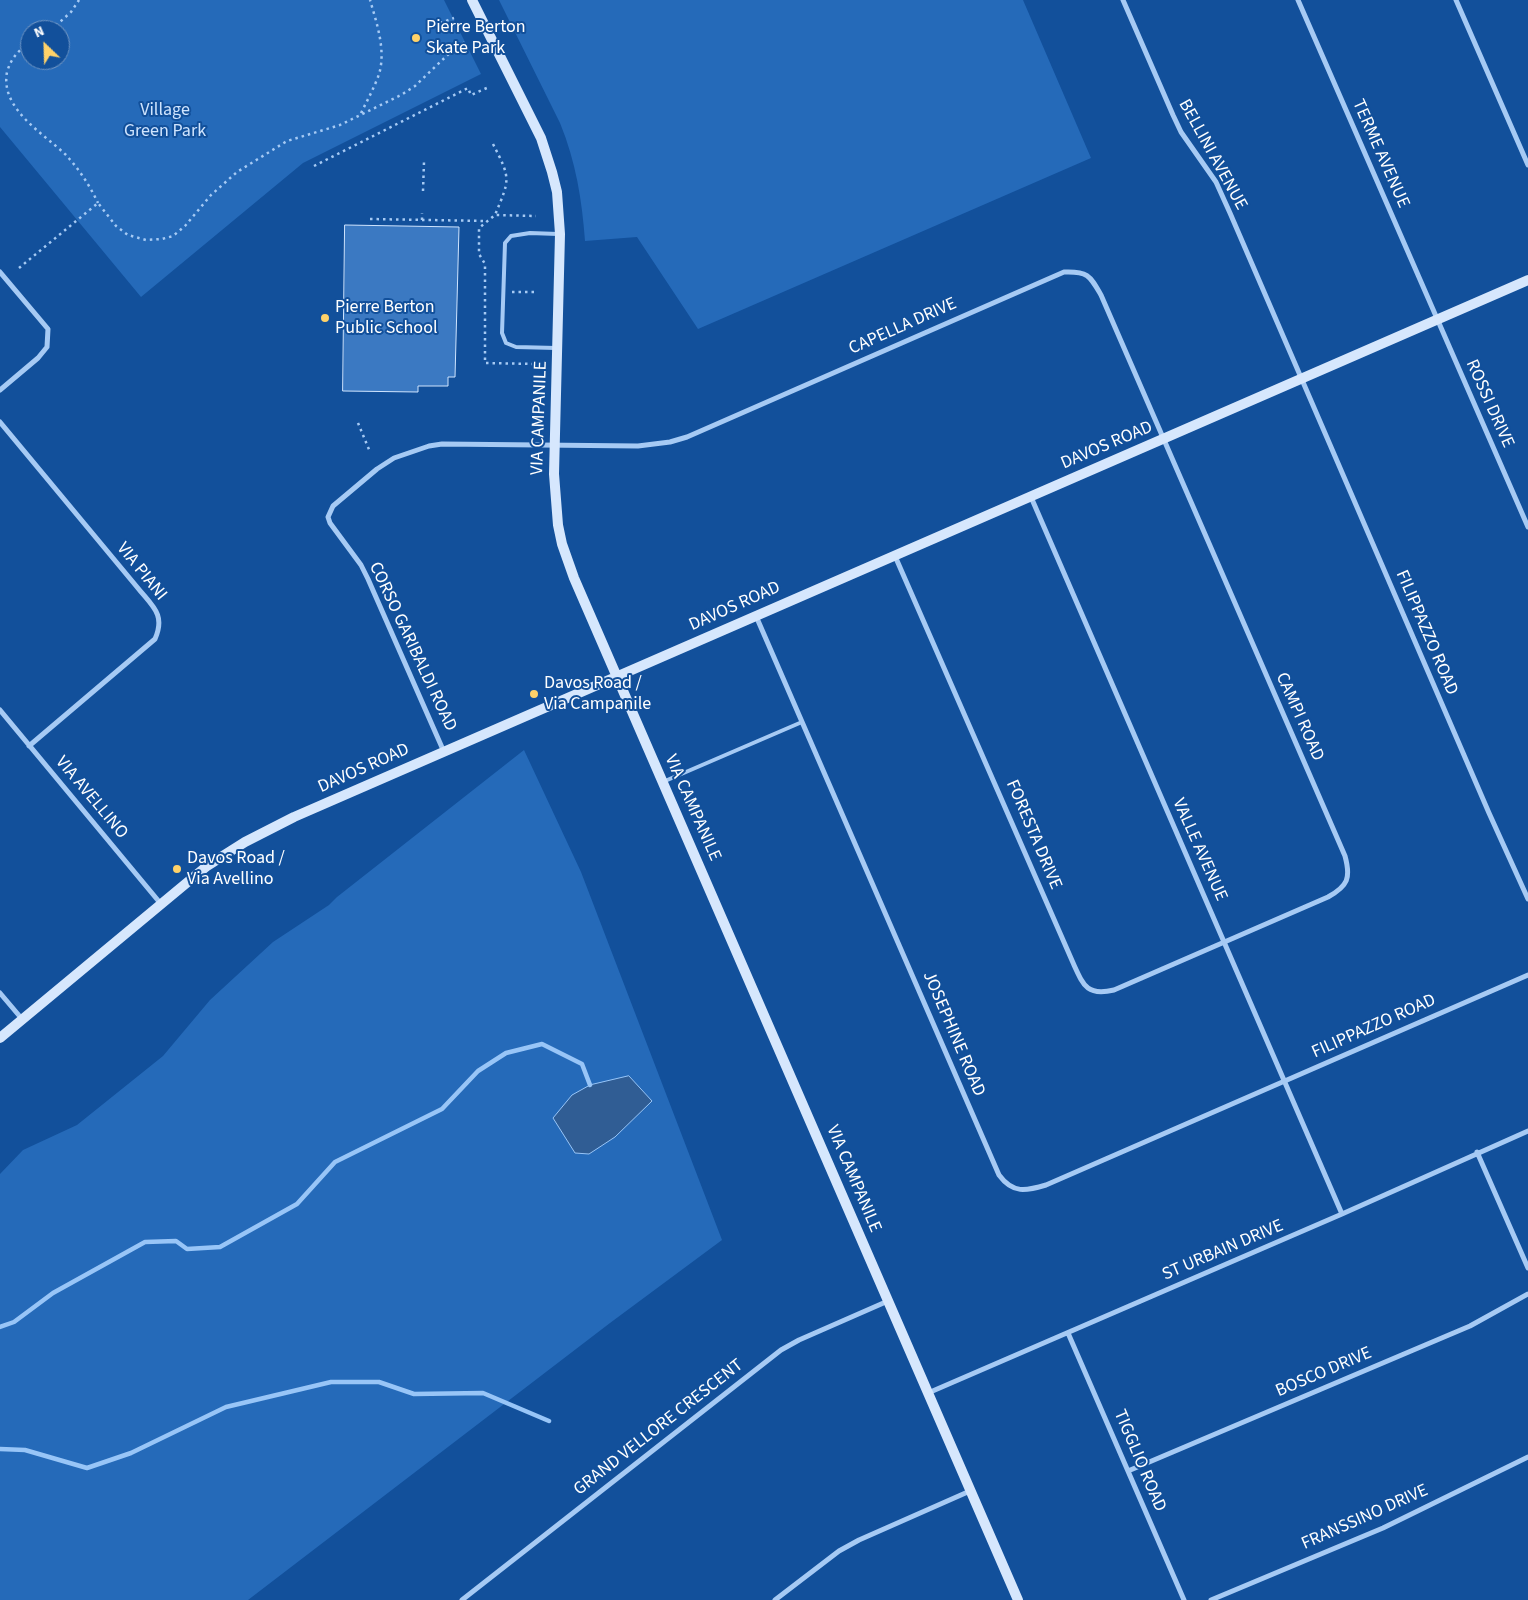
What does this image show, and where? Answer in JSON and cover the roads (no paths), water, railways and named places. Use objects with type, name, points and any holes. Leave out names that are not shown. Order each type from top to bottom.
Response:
[{"type":"street","name":"VIA CAMPANILE","points":[[472,0],[541,138],[557,192],[560,234],[554,474],[556,509],[562,544],[574,578],[1018,1600]]},
{"type":"street","name":"BELLINI AVENUE","points":[[1122,0],[1181,132],[1216,182],[1302,378]]},
{"type":"street","name":"TERME AVENUE","points":[[1298,0],[1437,319]]},
{"type":"street","points":[[1456,0],[1528,165]]},
{"type":"street","points":[[0,272],[48,329],[47,347],[38,358],[0,390]]},
{"type":"street","name":"CAPELLA DRIVE","points":[[555,445],[638,446],[656,445],[678,440],[1064,272],[1078,272],[1090,277],[1101,295],[1164,439]]},
{"type":"street","name":"DAVOS ROAD","points":[[0,1038],[207,866],[294,817],[1528,280]]},
{"type":"street","name":"ROSSI DRIVE","points":[[1437,319],[1528,527]]},
{"type":"street","name":"FILIPPAZZO ROAD","points":[[1302,378],[1485,804],[1528,899]]},
{"type":"street","name":"VIA PIANI","points":[[0,422],[137,587],[155,610],[160,620],[160,629],[155,639],[29,746]]},
{"type":"street","name":"CAMPI ROAD","points":[[1164,439],[1349,871],[1346,881],[1340,890],[1328,898],[1225,943]]},
{"type":"street","name":"CORSO GARIBALDI ROAD","points":[[444,752],[368,579],[361,566],[333,529],[328,517],[330,511],[376,469],[394,458],[416,449],[442,444],[555,445]]},
{"type":"street","name":"VALLE AVENUE","points":[[1031,497],[1342,1214]]},
{"type":"street","name":"FORESTA DRIVE","points":[[894,556],[1082,982],[1090,990],[1100,993],[1114,990],[1225,943]]},
{"type":"street","name":"JOSEPHINE ROAD","points":[[756,615],[999,1174],[1005,1183],[1016,1189],[1029,1191],[1046,1185],[1285,1081]]},
{"type":"street","name":"VIA AVELLINO","points":[[0,710],[160,904]]},
{"type":"street","name":"FILIPPAZZO ROAD","points":[[1285,1081],[1528,975]]},
{"type":"street","points":[[0,993],[22,1020]]},
{"type":"street","name":"ST URBAIN DRIVE","points":[[928,1393],[1342,1214],[1477,1152],[1528,1131]]},
{"type":"street","points":[[1477,1152],[1528,1268]]},
{"type":"street","name":"BOSCO DRIVE","points":[[1128,1471],[1470,1326],[1528,1294]]},
{"type":"street","name":"GRAND VELLORE CRESCENT","points":[[462,1600],[781,1350],[799,1340],[888,1301]]},
{"type":"street","name":"TIGGLIO ROAD","points":[[1068,1333],[1184,1600]]},
{"type":"street","name":"FRANSSINO DRIVE","points":[[1211,1600],[1383,1528],[1528,1457]]},
{"type":"street","points":[[775,1600],[839,1551],[859,1540],[970,1491]]},
{"type":"lane","points":[[558,348],[516,347],[506,343],[502,333],[505,243],[511,236],[530,233],[560,234]]},
{"type":"lane","points":[[663,782],[802,722]]},
{"type":"waterway","points":[[0,1327],[14,1322],[53,1293],[145,1242],[176,1241],[187,1249],[220,1247],[297,1204],[335,1162],[442,1109],[478,1071],[506,1053],[542,1044],[582,1064],[590,1085]]},
{"type":"waterway","points":[[0,1449],[25,1450],[87,1468],[131,1453],[226,1407],[331,1382],[379,1382],[414,1394],[483,1393],[549,1421]]},
{"type":"place","name":"Pierre Berton Skate Park","points":[[416,38]]},
{"type":"place","name":"Pierre Berton Public School","points":[[325,318]]},
{"type":"place","name":"Davos Road / Via Campanile","points":[[534,694]]},
{"type":"place","name":"Davos Road / Via Avellino","points":[[177,869]]},
{"type":"park label","name":"Village Green Park","points":[[165,121]]}]
